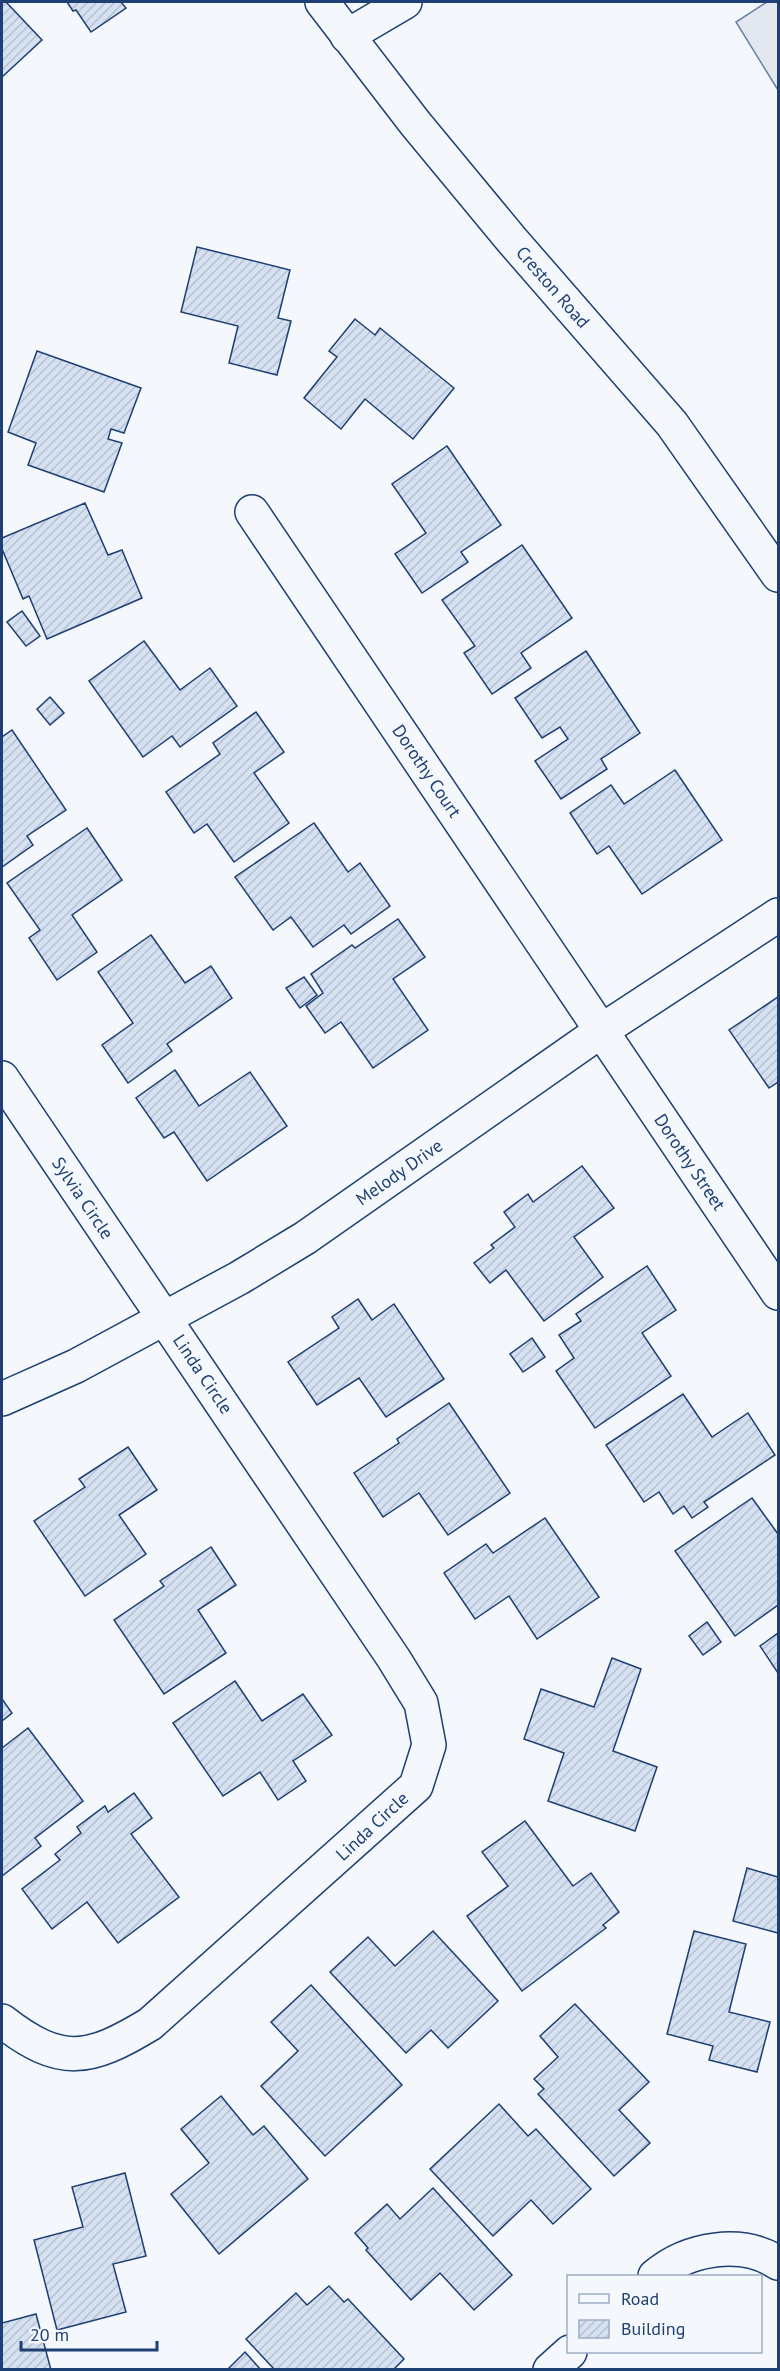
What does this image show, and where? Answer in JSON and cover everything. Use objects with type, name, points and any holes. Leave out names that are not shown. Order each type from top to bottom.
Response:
[{"type":"street","name":"Creston Road","points":[[322,2],[511,239],[672,424],[778,575]]},
{"type":"street","points":[[347,36],[405,2]]},
{"type":"street","name":"Dorothy Court","points":[[252,512],[602,1031]]},
{"type":"street","name":"Melody Drive","points":[[2,1399],[76,1366],[305,1238],[602,1031],[778,915]]},
{"type":"street","name":"Dorothy Street","points":[[602,1031],[778,1293]]},
{"type":"street","name":"Sylvia Circle","points":[[2,1078],[165,1318]]},
{"type":"street","name":"Linda Circle","points":[[2,2021],[37,2047],[75,2055],[113,2047],[150,2024],[416,1786],[429,1745],[421,1703],[405,1677],[165,1318]]},
{"type":"street","points":[[657,2275],[664,2269],[712,2248],[763,2253],[778,2263]]},
{"type":"street","points":[[550,2370],[569,2353]]},
{"type":"shaded area","points":[[767,2],[778,2],[778,90],[736,22]]},
{"type":"building","points":[[2,2],[6,2],[42,40],[2,77]]},
{"type":"building","points":[[67,2],[121,2],[126,8],[91,32],[76,10],[73,11]]},
{"type":"building","points":[[197,247],[290,270],[278,318],[291,321],[277,375],[229,363],[238,326],[181,312]]},
{"type":"building","points":[[355,319],[375,335],[380,328],[454,388],[413,439],[365,399],[341,429],[304,398],[337,357],[329,351]]},
{"type":"building","points":[[37,351],[141,388],[124,433],[111,429],[108,439],[122,443],[104,492],[28,465],[36,443],[8,432]]},
{"type":"building","points":[[447,446],[501,525],[461,552],[468,562],[422,593],[395,554],[426,533],[392,484]]},
{"type":"building","points":[[85,503],[108,555],[122,550],[142,598],[47,639],[29,596],[23,599],[2,549],[2,538]]},
{"type":"building","points":[[522,545],[572,618],[521,653],[531,668],[492,694],[464,653],[475,646],[442,600]]},
{"type":"building","points":[[22,611],[40,636],[26,646],[7,622]]},
{"type":"building","points":[[144,641],[180,690],[210,668],[237,706],[180,747],[172,736],[143,757],[89,681]]},
{"type":"building","points":[[586,651],[640,733],[601,759],[607,769],[561,799],[535,761],[568,739],[560,727],[542,738],[515,698]]},
{"type":"building","points":[[50,697],[64,713],[50,725],[37,709]]},
{"type":"building","points":[[256,712],[284,752],[254,773],[289,823],[234,862],[207,824],[194,833],[166,792],[220,754],[213,743]]},
{"type":"building","points":[[12,730],[66,810],[27,836],[33,845],[2,867],[2,737]]},
{"type":"building","points":[[675,770],[722,840],[642,894],[609,846],[597,854],[570,813],[611,785],[624,804]]},
{"type":"building","points":[[314,823],[348,872],[360,863],[390,906],[351,934],[344,925],[313,947],[291,917],[273,930],[235,877]]},
{"type":"building","points":[[87,828],[122,880],[72,915],[97,952],[57,980],[29,938],[40,930],[7,883]]},
{"type":"building","points":[[398,919],[425,957],[393,979],[428,1030],[373,1068],[341,1022],[325,1033],[306,1006],[323,993],[311,974],[352,945],[355,948]]},
{"type":"building","points":[[151,935],[185,983],[211,966],[232,998],[167,1044],[172,1051],[128,1083],[102,1045],[133,1023],[98,972]]},
{"type":"building","points":[[304,977],[317,995],[300,1008],[286,988]]},
{"type":"building","points":[[778,997],[778,1082],[769,1088],[729,1030]]},
{"type":"building","points":[[175,1070],[199,1106],[250,1072],[287,1126],[207,1181],[174,1132],[164,1138],[136,1098]]},
{"type":"building","points":[[582,1166],[614,1208],[574,1237],[603,1277],[544,1321],[506,1270],[490,1283],[474,1263],[494,1248],[491,1245],[515,1227],[504,1212],[528,1194],[533,1202]]},
{"type":"building","points":[[647,1266],[676,1310],[642,1333],[671,1376],[595,1428],[556,1371],[574,1358],[559,1335],[581,1321],[576,1314]]},
{"type":"building","points":[[358,1299],[372,1320],[394,1304],[444,1379],[386,1417],[359,1378],[317,1405],[288,1362],[339,1328],[332,1317]]},
{"type":"building","points":[[532,1338],[545,1357],[523,1372],[510,1354]]},
{"type":"building","points":[[683,1394],[712,1437],[748,1413],[775,1455],[704,1502],[708,1507],[692,1518],[684,1506],[673,1514],[659,1492],[644,1502],[606,1445]]},
{"type":"building","points":[[449,1403],[510,1493],[448,1535],[419,1493],[383,1517],[354,1473],[399,1443],[397,1439]]},
{"type":"building","points":[[128,1447],[157,1490],[119,1515],[146,1554],[85,1596],[34,1521],[85,1487],[79,1479]]},
{"type":"building","points":[[752,1498],[778,1534],[778,1605],[735,1636],[675,1551]]},
{"type":"building","points":[[545,1518],[599,1597],[537,1639],[509,1596],[475,1619],[444,1573],[486,1544],[493,1553]]},
{"type":"building","points":[[211,1547],[236,1585],[198,1610],[226,1653],[164,1694],[114,1620],[164,1586],[160,1581]]},
{"type":"building","points":[[707,1622],[721,1642],[703,1655],[689,1636]]},
{"type":"building","points":[[778,1633],[778,1673],[760,1646]]},
{"type":"building","points":[[612,1658],[641,1669],[613,1751],[657,1767],[635,1831],[548,1801],[564,1753],[524,1739],[541,1689],[594,1707]]},
{"type":"building","points":[[235,1681],[262,1721],[303,1694],[332,1735],[293,1761],[306,1781],[278,1800],[260,1772],[223,1796],[173,1723]]},
{"type":"building","points":[[2,1699],[12,1713],[2,1721]]},
{"type":"building","points":[[28,1728],[83,1801],[35,1838],[41,1846],[2,1876],[2,1748]]},
{"type":"building","points":[[134,1793],[152,1818],[131,1834],[179,1897],[118,1943],[87,1902],[52,1929],[22,1889],[60,1860],[55,1854],[81,1833],[77,1827],[105,1806],[108,1812]]},
{"type":"building","points":[[525,1821],[573,1886],[591,1873],[619,1912],[603,1925],[606,1928],[522,1991],[467,1916],[508,1886],[482,1852]]},
{"type":"building","points":[[747,1868],[778,1877],[778,1933],[733,1921]]},
{"type":"building","points":[[433,1931],[498,2001],[448,2048],[431,2030],[406,2053],[330,1972],[368,1937],[395,1966]]},
{"type":"building","points":[[694,1931],[746,1944],[729,2012],[770,2022],[757,2072],[709,2060],[713,2046],[667,2034]]},
{"type":"building","points":[[311,1985],[402,2085],[325,2156],[261,2086],[298,2051],[271,2022]]},
{"type":"building","points":[[575,2004],[649,2082],[619,2110],[650,2143],[614,2176],[538,2094],[544,2089],[534,2079],[558,2057],[540,2036]]},
{"type":"building","points":[[221,2096],[253,2135],[264,2126],[308,2179],[219,2254],[171,2194],[209,2163],[181,2129]]},
{"type":"building","points":[[499,2104],[528,2136],[536,2129],[591,2189],[553,2224],[531,2200],[493,2236],[430,2169]]},
{"type":"building","points":[[125,2173],[146,2256],[113,2264],[126,2312],[57,2330],[34,2240],[83,2227],[72,2187]]},
{"type":"building","points":[[433,2188],[512,2275],[474,2310],[440,2273],[411,2300],[366,2250],[368,2248],[355,2233],[387,2204],[400,2219]]},
{"type":"building","points":[[329,2286],[344,2302],[348,2299],[404,2359],[393,2370],[275,2370],[246,2339],[296,2293],[307,2305]]},
{"type":"building","points":[[36,2314],[51,2370],[2,2370],[2,2323]]},
{"type":"building","points":[[245,2352],[261,2370],[227,2370]]}]
